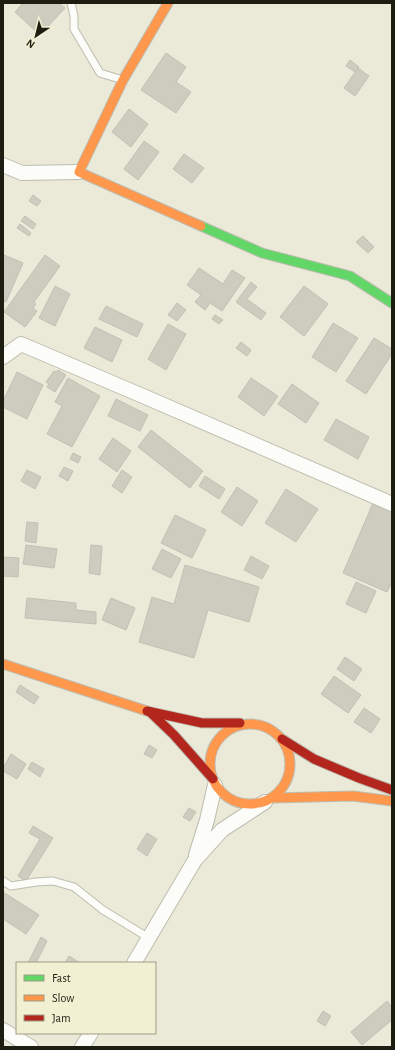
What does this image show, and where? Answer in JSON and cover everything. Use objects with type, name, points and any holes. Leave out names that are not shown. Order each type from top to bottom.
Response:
[{"type":"main road","points":[[168,3],[123,80],[79,172],[262,253],[350,276],[392,303]]},
{"type":"main road","points":[[3,664],[149,712],[202,723],[247,723],[263,725],[277,733],[282,739],[289,752],[291,766],[286,784],[280,792],[269,800]]},
{"type":"main road","points":[[149,712],[174,735],[223,793],[237,802],[243,804],[254,804],[269,800],[353,796],[392,801]]},
{"type":"main road","points":[[214,782],[209,762],[216,743],[224,733],[231,728],[247,723]]},
{"type":"main road","points":[[282,739],[314,759],[392,790]]},
{"type":"street","points":[[3,165],[22,173],[79,172]]},
{"type":"street","points":[[3,357],[21,344],[150,398],[392,504]]},
{"type":"street","points":[[195,860],[207,820],[214,782]]},
{"type":"street","points":[[135,962],[195,860],[222,830],[269,800]]},
{"type":"street","points":[[3,1030],[31,1047]]},
{"type":"street","points":[[82,1047],[90,1034]]},
{"type":"lane","points":[[70,3],[74,16],[74,29],[100,73],[123,80]]},
{"type":"lane","points":[[3,881],[11,886],[53,881],[74,887],[103,910],[149,938]]},
{"type":"building","points":[[23,3],[59,3],[65,8],[40,35],[15,12]]},
{"type":"building","points":[[166,53],[186,67],[176,82],[191,92],[176,113],[141,90]]},
{"type":"building","points":[[350,60],[359,67],[355,72],[346,66]]},
{"type":"building","points":[[358,68],[369,76],[355,96],[344,88]]},
{"type":"building","points":[[129,109],[148,124],[131,147],[112,132]]},
{"type":"building","points":[[144,141],[159,152],[138,180],[124,169]]},
{"type":"building","points":[[184,154],[204,168],[192,183],[173,169]]},
{"type":"building","points":[[33,195],[41,201],[37,206],[29,201]]},
{"type":"building","points":[[25,216],[36,224],[33,229],[21,221]]},
{"type":"building","points":[[20,224],[31,233],[29,236],[17,228]]},
{"type":"building","points":[[363,236],[374,247],[368,253],[356,242]]},
{"type":"building","points":[[4,255],[23,263],[6,302],[3,301]]},
{"type":"building","points":[[45,255],[60,266],[34,302],[36,304],[33,308],[37,311],[25,327],[4,312]]},
{"type":"building","points":[[199,268],[223,284],[232,270],[245,278],[222,311],[210,303],[205,310],[195,302],[201,295],[187,285]]},
{"type":"building","points":[[251,282],[257,287],[247,299],[266,313],[261,320],[236,302]]},
{"type":"building","points":[[55,286],[70,294],[55,326],[39,318]]},
{"type":"building","points":[[304,286],[328,304],[304,336],[280,317]]},
{"type":"building","points":[[177,303],[186,310],[177,321],[168,315]]},
{"type":"building","points":[[106,306],[143,324],[137,337],[99,319]]},
{"type":"building","points":[[215,315],[223,320],[219,324],[212,319]]},
{"type":"building","points":[[333,323],[358,338],[336,372],[312,357]]},
{"type":"building","points":[[168,324],[186,334],[166,370],[148,359]]},
{"type":"building","points":[[95,327],[122,340],[112,362],[84,348]]},
{"type":"building","points":[[374,338],[392,349],[392,354],[366,394],[346,381]]},
{"type":"building","points":[[241,342],[251,350],[247,356],[236,348]]},
{"type":"building","points":[[58,370],[66,375],[55,392],[47,387],[49,384],[46,382],[54,371],[56,372]]},
{"type":"building","points":[[17,372],[43,385],[27,419],[3,407],[3,401]]},
{"type":"building","points":[[68,378],[100,396],[72,447],[47,434],[62,406],[55,402]]},
{"type":"building","points":[[251,378],[278,396],[264,416],[238,397]]},
{"type":"building","points":[[292,384],[319,403],[306,423],[278,404]]},
{"type":"building","points":[[116,399],[148,415],[140,431],[108,416]]},
{"type":"building","points":[[336,419],[369,437],[358,459],[324,440]]},
{"type":"building","points":[[151,430],[203,471],[190,488],[138,447]]},
{"type":"building","points":[[113,438],[131,451],[117,472],[99,459]]},
{"type":"building","points":[[73,453],[81,457],[78,463],[70,459]]},
{"type":"building","points":[[64,467],[73,471],[68,481],[59,476]]},
{"type":"building","points":[[27,470],[41,477],[35,489],[21,481]]},
{"type":"building","points":[[122,470],[132,477],[122,493],[112,486]]},
{"type":"building","points":[[205,476],[225,489],[219,499],[199,486]]},
{"type":"building","points":[[237,487],[258,501],[242,526],[221,512]]},
{"type":"building","points":[[286,489],[318,509],[296,542],[265,523]]},
{"type":"building","points":[[373,503],[392,511],[392,582],[387,592],[343,573]]},
{"type":"building","points":[[175,515],[206,530],[192,558],[161,543]]},
{"type":"building","points":[[27,522],[38,523],[36,543],[25,541]]},
{"type":"building","points":[[26,545],[57,549],[54,568],[23,564]]},
{"type":"building","points":[[91,545],[102,546],[100,575],[89,573]]},
{"type":"building","points":[[162,549],[181,559],[171,578],[152,569]]},
{"type":"building","points":[[251,556],[269,566],[262,579],[244,570]]},
{"type":"building","points":[[3,557],[19,558],[18,577],[3,576]]},
{"type":"building","points":[[185,565],[259,587],[249,622],[208,610],[194,658],[139,642],[152,597],[174,604]]},
{"type":"building","points":[[356,582],[376,591],[366,613],[346,604]]},
{"type":"building","points":[[27,598],[76,603],[76,610],[96,612],[96,624],[25,618]]},
{"type":"building","points":[[111,598],[135,608],[126,630],[102,620]]},
{"type":"building","points":[[345,657],[362,669],[354,681],[337,669]]},
{"type":"building","points":[[334,676],[361,695],[348,713],[321,694]]},
{"type":"building","points":[[20,685],[39,697],[34,704],[16,692]]},
{"type":"building","points":[[364,708],[380,719],[371,733],[354,722]]},
{"type":"building","points":[[149,745],[157,750],[152,758],[144,754]]},
{"type":"building","points":[[11,754],[26,764],[17,779],[3,771],[3,768]]},
{"type":"building","points":[[32,762],[44,769],[40,777],[28,769]]},
{"type":"building","points":[[189,808],[196,812],[190,821],[183,817]]},
{"type":"building","points":[[33,826],[53,838],[26,881],[18,876],[40,839],[29,833]]},
{"type":"building","points":[[147,833],[157,839],[147,856],[137,849]]},
{"type":"building","points":[[3,892],[39,915],[26,934],[3,919]]},
{"type":"building","points":[[41,937],[47,941],[36,962],[28,962]]},
{"type":"building","points":[[69,956],[78,962],[66,962]]},
{"type":"building","points":[[387,1001],[392,1007],[392,1020],[362,1045],[351,1032]]},
{"type":"building","points":[[323,1011],[331,1016],[325,1026],[317,1021]]},
{"type":"traffic: fast","points":[[201,226],[262,253],[350,276],[392,303]]},
{"type":"traffic: slow","points":[[168,3],[123,80],[79,172],[201,226]]},
{"type":"traffic: slow","points":[[3,664],[147,711]]},
{"type":"traffic: slow","points":[[242,724],[258,724],[279,735],[290,756],[290,764],[290,772],[279,793],[258,804],[242,804],[228,798],[221,793],[216,786],[210,772],[210,756],[216,742],[221,735],[228,730],[242,724]]},
{"type":"traffic: slow","points":[[273,798],[353,796],[392,801]]},
{"type":"traffic: jam","points":[[147,711],[202,723],[240,723]]},
{"type":"traffic: jam","points":[[150,712],[174,735],[213,779]]},
{"type":"traffic: jam","points":[[282,739],[314,759],[392,790]]}]
